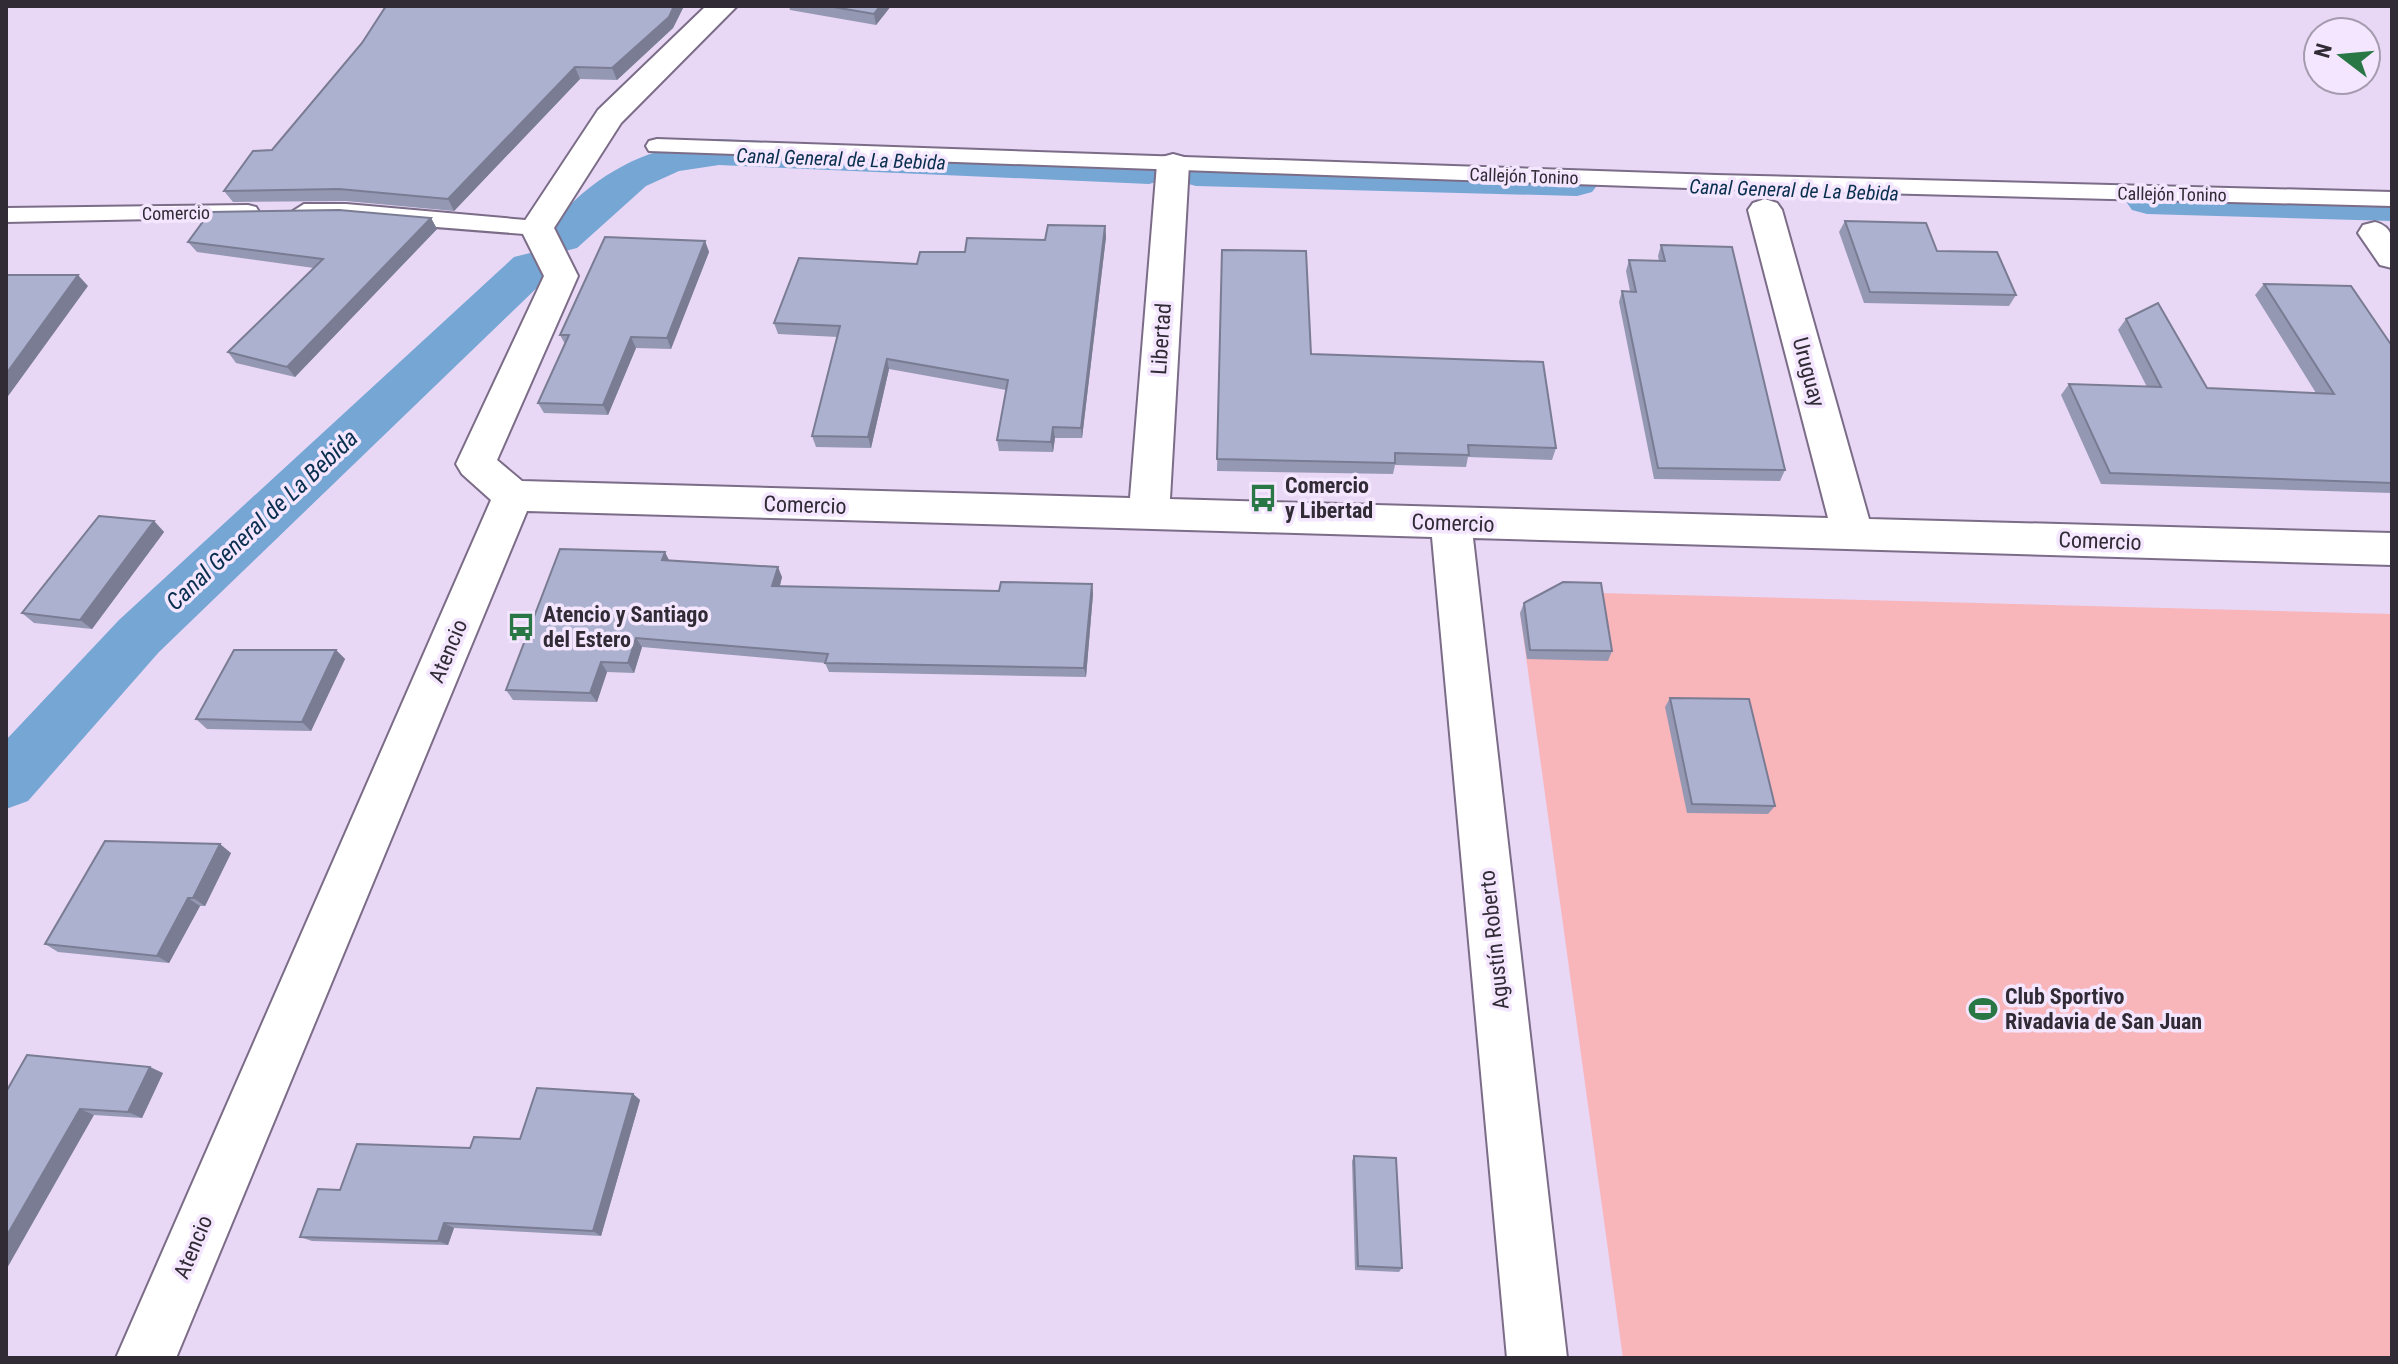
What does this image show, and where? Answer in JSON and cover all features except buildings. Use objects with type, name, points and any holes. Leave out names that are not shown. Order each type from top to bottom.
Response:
[{"type":"street","points":[[513,496],[476,464],[561,276],[537,228],[609,117],[723,6]]},
{"type":"street","name":"Libertad","points":[[1149,514],[1173,164]]},
{"type":"street","name":"Uruguay","points":[[1765,210],[1853,534]]},
{"type":"street","name":"Comercio","points":[[513,496],[2392,549]]},
{"type":"street","name":"Atencio","points":[[146,1358],[513,496]]},
{"type":"street","name":"Agustín Roberto","points":[[1451,523],[1537,1358]]},
{"type":"lane","name":"Callejón Tonino","points":[[657,146],[2392,199]]},
{"type":"lane","name":"Comercio","points":[[6,215],[346,211],[537,228]]},
{"type":"shaded area","name":"Club Sportivo Rivadavia de San Juan","points":[[1560,592],[2392,614],[2392,1358],[1623,1358],[1520,613]]},
{"type":"waterway","name":"Canal General de La Bebida","points":[[561,238],[631,177],[667,160],[691,155],[719,152],[1149,171]]},
{"type":"waterway","name":"Canal General de La Bebida","points":[[1196,173],[1577,183]]},
{"type":"waterway","name":"Canal General de La Bebida","points":[[2147,200],[2392,207]]},
{"type":"waterway","name":"Canal General de La Bebida","points":[[6,782],[139,636],[530,268]]},
{"type":"place","name":"Comercio y Libertad","points":[[1263,498]]},
{"type":"place","name":"Atencio y Santiago del Estero","points":[[521,627]]},
{"type":"place","name":"Club Sportivo Rivadavia de San Juan","points":[[1983,1009]]}]
